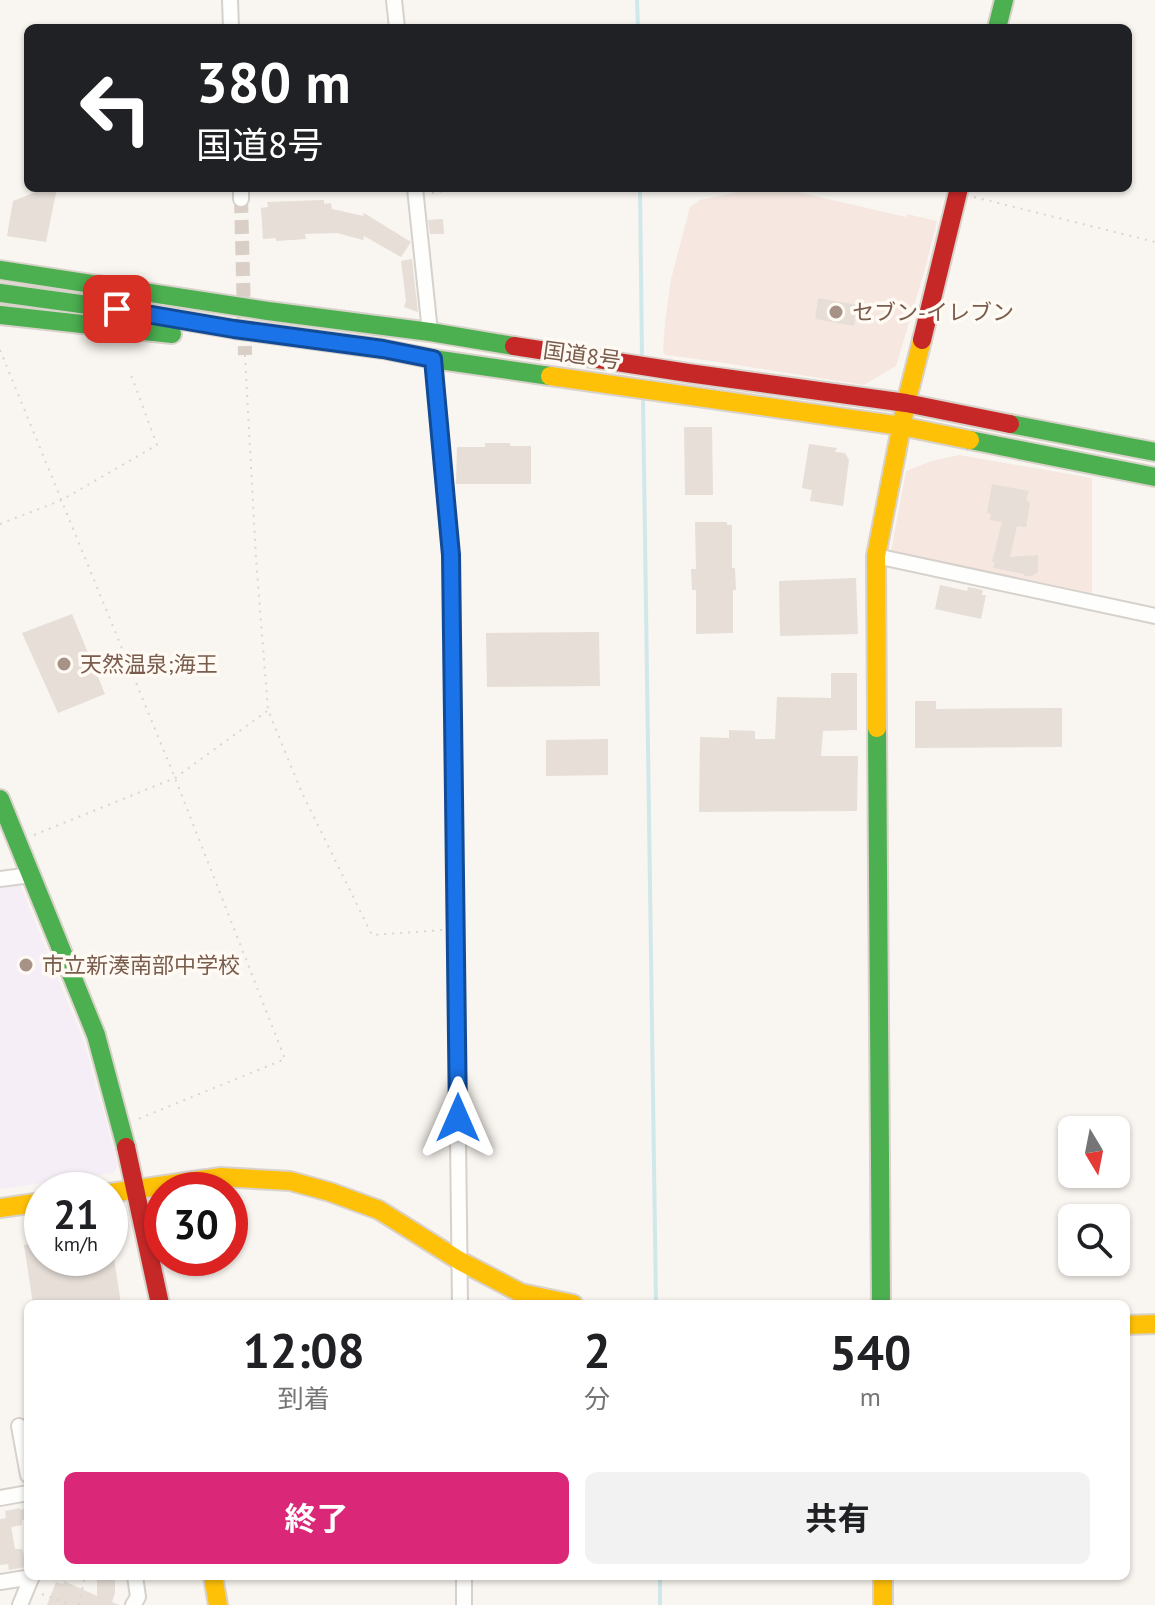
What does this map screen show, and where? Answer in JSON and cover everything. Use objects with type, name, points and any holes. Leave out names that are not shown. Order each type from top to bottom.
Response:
[{"type":"main road","points":[[998,24],[1004,0]]},
{"type":"main road","points":[[881,1300],[876,556],[906,403],[958,192]]},
{"type":"main road","points":[[0,252],[165,280],[308,317]]},
{"type":"main road","name":"国道8号","points":[[0,270],[906,403],[1155,452]]},
{"type":"main road","name":"国道8号","points":[[0,293],[901,426],[1155,477]]},
{"type":"main road","points":[[0,315],[175,334],[351,345]]},
{"type":"main road","points":[[0,799],[96,1035],[121,1125],[159,1300]]},
{"type":"main road","points":[[128,1190],[221,1177],[290,1181],[379,1210],[460,1261],[521,1293],[554,1300]]},
{"type":"main road","points":[[0,1208],[24,1205]]},
{"type":"main road","points":[[1130,1325],[1155,1324]]},
{"type":"main road","points":[[214,1580],[218,1605]]},
{"type":"main road","points":[[883,1580],[883,1605]]},
{"type":"street","points":[[230,0],[231,24]]},
{"type":"street","points":[[394,0],[397,24]]},
{"type":"street","points":[[415,193],[430,332]]},
{"type":"street","points":[[433,359],[451,555],[460,1300]]},
{"type":"street","points":[[876,556],[1155,616]]},
{"type":"street","points":[[0,879],[31,875]]},
{"type":"street","points":[[19,1426],[24,1453]]},
{"type":"street","points":[[0,1498],[24,1494]]},
{"type":"street","points":[[0,1582],[31,1580],[20,1605]]},
{"type":"street","points":[[133,1605],[138,1597],[136,1580]]},
{"type":"street","points":[[464,1580],[464,1605]]},
{"type":"path","points":[[415,193],[436,192]]},
{"type":"path","points":[[966,192],[1155,242]]},
{"type":"path","points":[[0,350],[175,778],[285,1059],[121,1125]]},
{"type":"path","points":[[245,355],[268,710],[302,793],[372,935],[456,929]]},
{"type":"path","points":[[0,524],[62,500],[157,445],[130,372]]},
{"type":"path","points":[[18,842],[175,778],[268,710]]},
{"type":"path","points":[[31,1580],[71,1605]]},
{"type":"path","points":[[79,1605],[84,1580]]},
{"type":"shaded area","points":[[737,192],[798,192],[906,217],[907,214],[937,221],[896,366],[864,385],[666,355],[663,352],[671,279],[690,207],[700,200]]},
{"type":"shaded area","points":[[959,455],[1092,478],[1092,593],[891,551],[906,471]]},
{"type":"shaded area","name":"市立新湊南部中学校","points":[[20,885],[84,1042],[118,1164],[114,1172],[24,1172],[24,1186],[0,1189],[0,888]]},
{"type":"building","points":[[36,192],[56,192],[46,242],[7,236],[13,201]]},
{"type":"building","points":[[324,200],[324,204],[331,203],[332,209],[363,216],[364,213],[411,242],[401,257],[364,236],[363,240],[337,233],[305,234],[306,239],[263,239],[261,208],[268,207],[267,202]]},
{"type":"building","points":[[443,219],[444,234],[430,234],[428,220]]},
{"type":"building","points":[[412,259],[418,312],[404,307],[401,261]]},
{"type":"building","name":"セブン-イレブン","points":[[818,298],[858,305],[854,326],[815,319]]},
{"type":"building","points":[[684,427],[712,427],[713,495],[685,495]]},
{"type":"building","points":[[485,443],[531,446],[531,484],[456,484],[457,447],[485,447]]},
{"type":"building","points":[[809,444],[837,448],[835,452],[845,453],[849,460],[843,506],[810,501],[812,490],[802,488]]},
{"type":"building","points":[[992,484],[1029,491],[1026,527],[1017,526],[1010,557],[1038,555],[1038,572],[1032,576],[993,568],[1002,522],[990,520],[991,514],[987,513]]},
{"type":"building","points":[[695,522],[727,522],[727,525],[732,525],[732,568],[735,568],[736,590],[733,590],[733,633],[696,634],[696,590],[692,590],[691,569],[696,569]]},
{"type":"building","points":[[856,578],[858,634],[780,636],[779,581]]},
{"type":"building","points":[[940,585],[967,591],[968,587],[983,590],[982,595],[986,595],[981,619],[935,609]]},
{"type":"building","name":"天然温泉;海王","points":[[72,614],[105,694],[58,713],[22,633]]},
{"type":"building","points":[[599,632],[600,686],[487,687],[486,633]]},
{"type":"building","points":[[831,673],[857,673],[857,730],[823,731],[821,756],[858,756],[857,811],[699,812],[700,737],[729,738],[729,730],[755,731],[755,739],[775,739],[777,697],[831,698]]},
{"type":"building","points":[[915,701],[936,701],[936,709],[1062,708],[1062,747],[915,748]]},
{"type":"building","points":[[608,739],[608,775],[546,776],[546,740]]},
{"type":"building","points":[[29,1276],[117,1276],[120,1300],[32,1300]]},
{"type":"building","points":[[24,1509],[22,1525],[11,1527],[15,1549],[23,1551],[24,1567],[9,1570],[8,1564],[0,1565],[0,1519],[6,1518],[5,1511]]},
{"type":"building","points":[[97,1580],[115,1580],[112,1602],[119,1605],[47,1605],[56,1582],[63,1584],[64,1581],[97,1596]]},
{"type":"waterway","points":[[637,0],[638,24]]},
{"type":"waterway","points":[[640,192],[642,358]]},
{"type":"waterway","points":[[643,398],[656,1300]]},
{"type":"waterway","points":[[660,1580],[660,1605]]},
{"type":"tunnel","points":[[241,199],[245,355]]},
{"type":"traffic: fast","points":[[998,24],[1004,0]]},
{"type":"traffic: fast","points":[[0,270],[514,346]]},
{"type":"traffic: fast","points":[[0,293],[550,376]]},
{"type":"traffic: fast","points":[[0,315],[172,334]]},
{"type":"traffic: fast","points":[[1010,424],[1155,452]]},
{"type":"traffic: fast","points":[[970,440],[1155,477]]},
{"type":"traffic: fast","points":[[877,728],[881,1300]]},
{"type":"traffic: fast","points":[[0,799],[96,1035],[126,1147]]},
{"type":"traffic: slow","points":[[877,728],[876,556],[906,403],[922,340]]},
{"type":"traffic: slow","points":[[550,376],[901,426],[970,440]]},
{"type":"traffic: slow","points":[[128,1190],[221,1177],[290,1181],[379,1210],[460,1261],[521,1293],[554,1300]]},
{"type":"traffic: slow","points":[[0,1208],[24,1205]]},
{"type":"traffic: slow","points":[[1130,1325],[1155,1324]]},
{"type":"traffic: slow","points":[[214,1580],[218,1605]]},
{"type":"traffic: slow","points":[[883,1580],[883,1605]]},
{"type":"traffic: jam","points":[[922,340],[958,192]]},
{"type":"traffic: jam","points":[[514,346],[906,403],[1010,424]]},
{"type":"traffic: jam","points":[[126,1147],[159,1300]]},
{"type":"place","name":"セブン-イレブン","points":[[836,312]]},
{"type":"place","name":"天然温泉;海王","points":[[64,664]]},
{"type":"place","name":"市立新湊南部中学校","points":[[26,965]]},
{"type":"route","points":[[117,309],[433,359],[451,555],[458,1118]]}]
